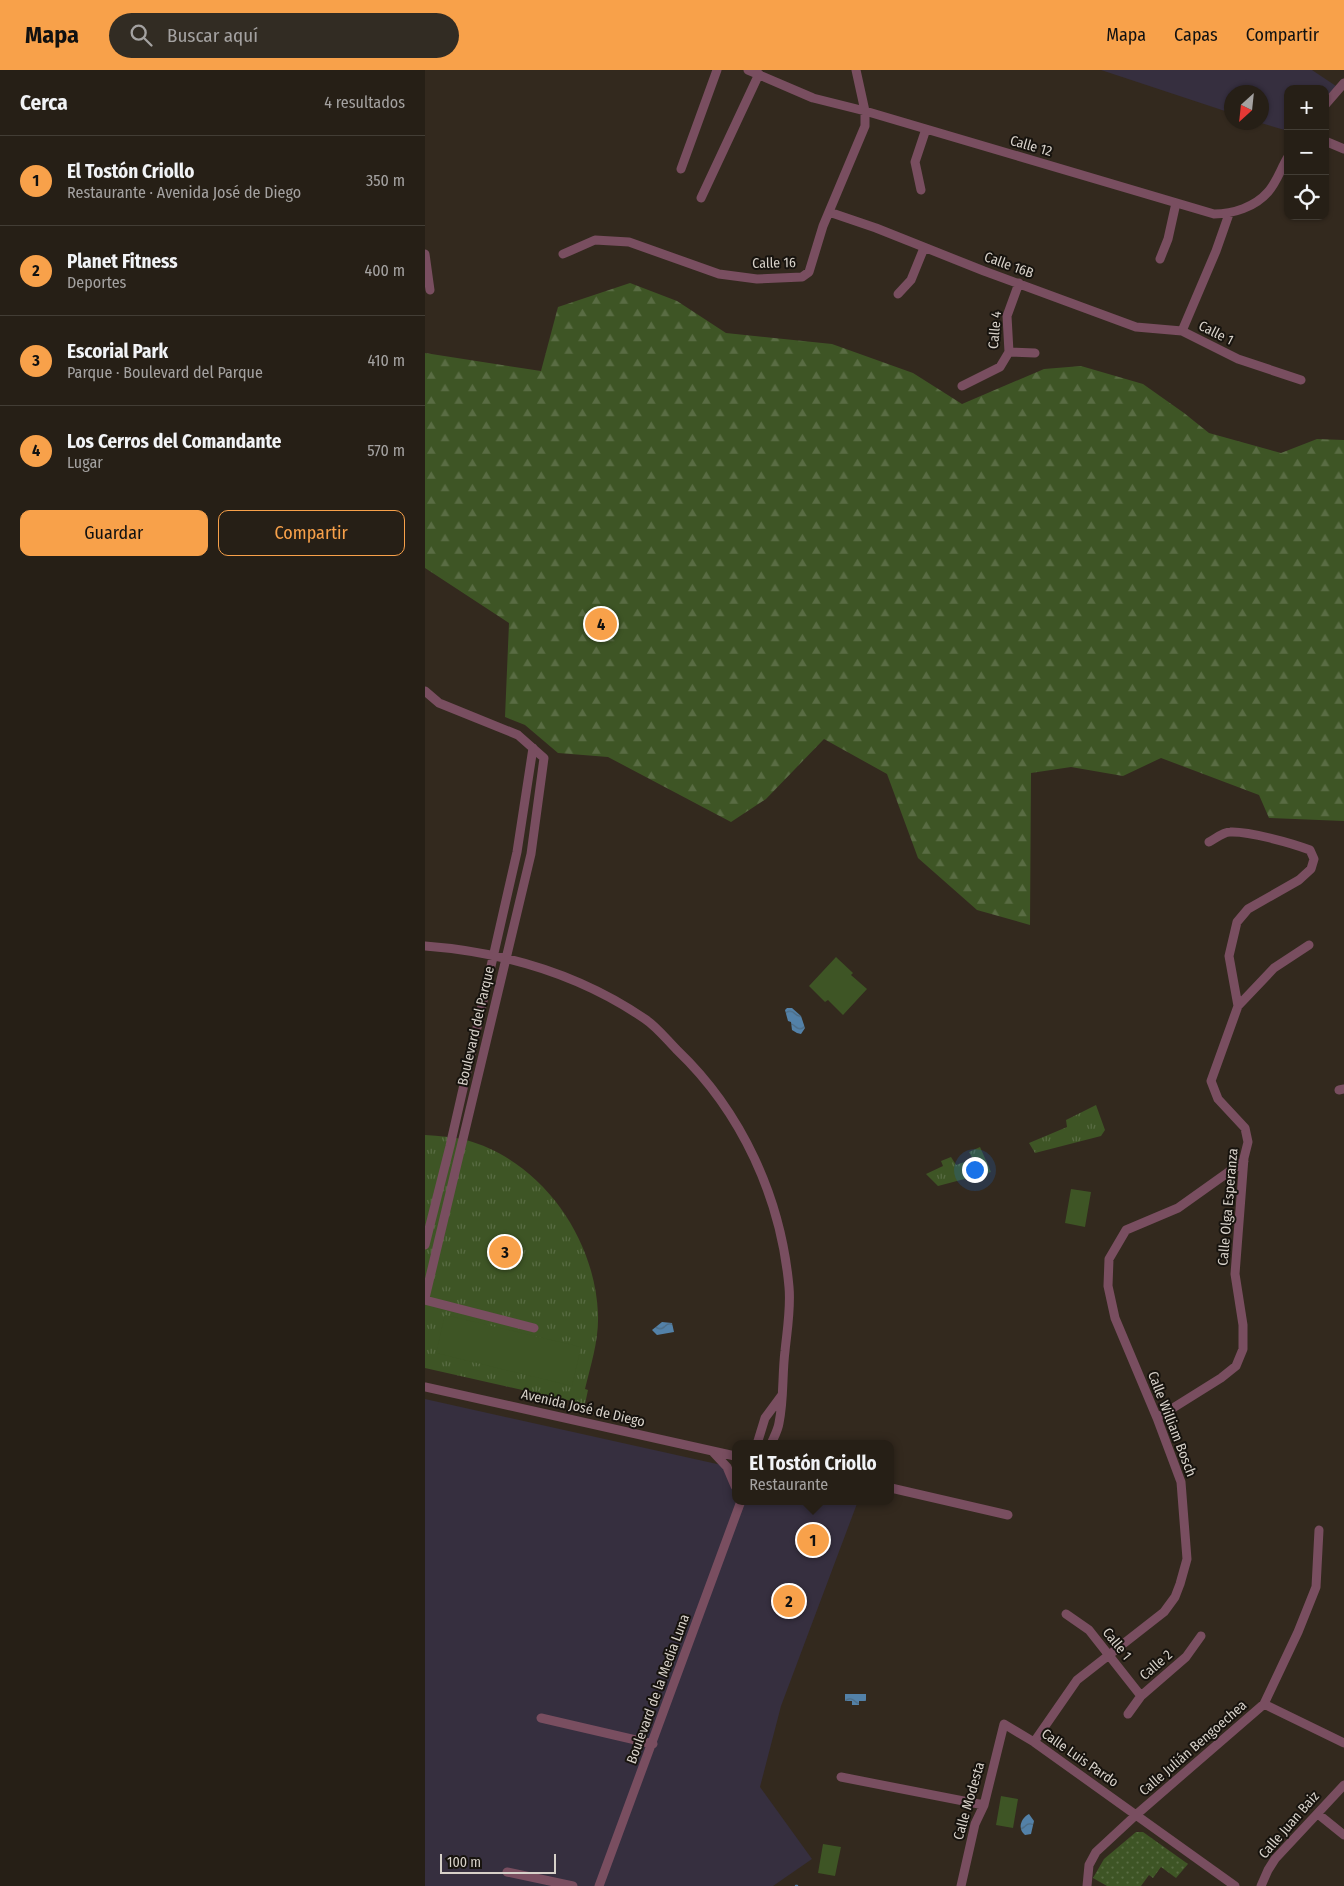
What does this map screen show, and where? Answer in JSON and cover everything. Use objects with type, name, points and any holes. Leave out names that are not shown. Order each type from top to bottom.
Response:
[{"type":"street","points":[[681,169],[717,70]]},
{"type":"street","name":"Calle 12","points":[[748,70],[813,98],[865,111],[1214,214],[1229,214]]},
{"type":"street","name":"Calle 16","points":[[563,254],[595,240],[629,242],[719,274],[757,279],[802,277],[809,272],[829,212],[865,126],[865,111],[856,70]]},
{"type":"street","points":[[701,198],[759,74]]},
{"type":"street","points":[[1329,100],[1344,83]]},
{"type":"street","points":[[921,190],[915,162],[926,129]]},
{"type":"street","points":[[1329,143],[1344,149]]},
{"type":"street","points":[[1229,214],[1241,210],[1267,194],[1284,164]]},
{"type":"street","points":[[1160,258],[1168,239],[1176,203]]},
{"type":"street","name":"Calle 16B","points":[[829,212],[876,228],[924,248],[1136,327],[1182,331]]},
{"type":"street","name":"Calle 1","points":[[1229,214],[1216,251],[1182,331],[1237,359],[1301,380]]},
{"type":"street","points":[[898,294],[911,280],[924,248]]},
{"type":"street","points":[[425,254],[430,290]]},
{"type":"street","name":"Calle 4","points":[[962,386],[1000,367],[1009,352],[1007,316],[1019,283]]},
{"type":"street","points":[[1009,352],[1035,353]]},
{"type":"street","points":[[425,691],[439,703],[517,735],[533,748]]},
{"type":"street","name":"Boulevard del Parque","points":[[425,1299],[531,854],[544,758],[533,748]]},
{"type":"street","name":"Boulevard del Parque","points":[[425,1245],[450,1146],[517,852],[533,748]]},
{"type":"street","name":"Calle Olga Esperanza","points":[[1157,1418],[1221,1378],[1235,1366],[1243,1349],[1243,1324],[1235,1274],[1244,1162],[1248,1142],[1245,1128],[1217,1099],[1211,1081],[1237,1006],[1229,956],[1237,922],[1248,909],[1299,880],[1311,869],[1315,859],[1309,850],[1250,834],[1228,832],[1209,842]]},
{"type":"street","points":[[1237,1006],[1275,968],[1309,945]]},
{"type":"street","points":[[425,946],[506,958],[560,973],[577,981],[646,1020],[701,1074],[724,1104],[745,1140],[765,1183],[777,1215],[789,1289],[782,1377],[783,1393],[779,1424],[773,1440]]},
{"type":"street","name":"Calle William Bosch","points":[[1034,1742],[1077,1680],[1164,1612],[1175,1596],[1187,1558],[1181,1482],[1157,1418],[1115,1318],[1108,1286],[1109,1259],[1126,1230],[1178,1208],[1244,1162]]},
{"type":"street","points":[[425,1299],[534,1328]]},
{"type":"street","name":"Avenida José de Diego","points":[[425,1387],[732,1455]]},
{"type":"street","points":[[758,1440],[765,1418],[783,1393]]},
{"type":"street","points":[[713,1452],[727,1467],[732,1479]]},
{"type":"street","points":[[894,1489],[1008,1515]]},
{"type":"street","name":"Boulevard de la Media Luna","points":[[599,1886],[653,1744],[738,1505]]},
{"type":"street","name":"Calle Julián Bengoechea","points":[[1087,1886],[1089,1865],[1096,1852],[1264,1704],[1298,1632],[1316,1587],[1319,1530]]},
{"type":"street","name":"Calle 1","points":[[1066,1614],[1089,1630],[1141,1696]]},
{"type":"street","name":"Calle 2","points":[[1128,1714],[1141,1696],[1186,1657],[1201,1636]]},
{"type":"street","points":[[1264,1704],[1344,1743]]},
{"type":"street","points":[[541,1718],[653,1744]]},
{"type":"street","name":"Calle Luis Pardo","points":[[1004,1724],[1034,1742],[1137,1814],[1235,1886]]},
{"type":"street","name":"Calle Modesta","points":[[961,1886],[975,1824],[984,1805],[1004,1724]]},
{"type":"street","points":[[841,1778],[984,1805]]},
{"type":"street","name":"Calle Juan Baiz","points":[[1261,1886],[1271,1864],[1344,1786]]},
{"type":"street","points":[[1317,1814],[1344,1835]]},
{"type":"street","points":[[507,1872],[573,1886]]},
{"type":"shaded area","points":[[1101,70],[1312,70],[1336,86],[1329,94],[1329,85],[1284,85],[1284,130],[1269,125],[1269,85],[1224,85],[1224,111]]},
{"type":"shaded area","points":[[425,1399],[732,1467],[732,1505],[856,1505],[781,1706],[760,1787],[812,1859],[773,1886],[425,1886]]},
{"type":"green space","points":[[630,283],[677,301],[726,333],[832,344],[913,373],[962,404],[1044,369],[1081,366],[1143,384],[1209,433],[1281,453],[1317,439],[1344,440],[1344,821],[1269,818],[1259,795],[1161,758],[1123,776],[1071,767],[1031,773],[1030,925],[977,910],[918,858],[887,774],[824,739],[766,799],[731,822],[608,757],[558,753],[525,725],[505,717],[509,623],[425,568],[425,353],[541,371],[558,307]]},
{"type":"green space","points":[[836,957],[853,973],[851,975],[867,989],[843,1015],[828,1000],[825,1002],[809,986]]},
{"type":"green space","points":[[1096,1105],[1105,1130],[1101,1136],[1035,1153],[1029,1143],[1067,1127],[1066,1120]]},
{"type":"green space","points":[[425,1135],[466,1140],[493,1150],[518,1165],[540,1184],[559,1206],[575,1231],[587,1258],[595,1286],[598,1314],[596,1343],[585,1389],[588,1390],[585,1404],[425,1368]]},
{"type":"green space","points":[[980,1147],[991,1172],[938,1186],[926,1174],[943,1166],[941,1161],[951,1157],[956,1165],[973,1159],[969,1152]]},
{"type":"green space","points":[[1071,1189],[1091,1192],[1085,1227],[1065,1223]]},
{"type":"green space","points":[[445,1315],[581,1347],[572,1386],[436,1353]]},
{"type":"green space","points":[[1001,1796],[1018,1799],[1013,1828],[996,1825]]},
{"type":"green space","points":[[1136,1832],[1143,1832],[1188,1864],[1176,1878],[1161,1867],[1153,1878],[1149,1875],[1141,1886],[1107,1886],[1093,1878],[1104,1859]]},
{"type":"green space","points":[[823,1844],[841,1847],[835,1876],[818,1873]]},
{"type":"water","points":[[792,1008],[801,1016],[805,1028],[801,1034],[792,1030],[791,1022],[788,1021],[785,1010]]},
{"type":"water","points":[[662,1322],[672,1323],[674,1332],[657,1335],[652,1330]]},
{"type":"water","points":[[845,1694],[866,1694],[866,1701],[859,1701],[859,1705],[852,1705],[852,1701],[845,1701]]},
{"type":"water","points":[[1029,1814],[1034,1821],[1031,1834],[1025,1835],[1021,1830],[1021,1824]]},
{"type":"place","name":"Los Cerros del Comandante","points":[[601,624]]},
{"type":"place","name":"Escorial Park","points":[[505,1252]]},
{"type":"place","name":"El Tostón Criollo","points":[[813,1540]]},
{"type":"place","name":"Planet Fitness","points":[[789,1601]]}]
